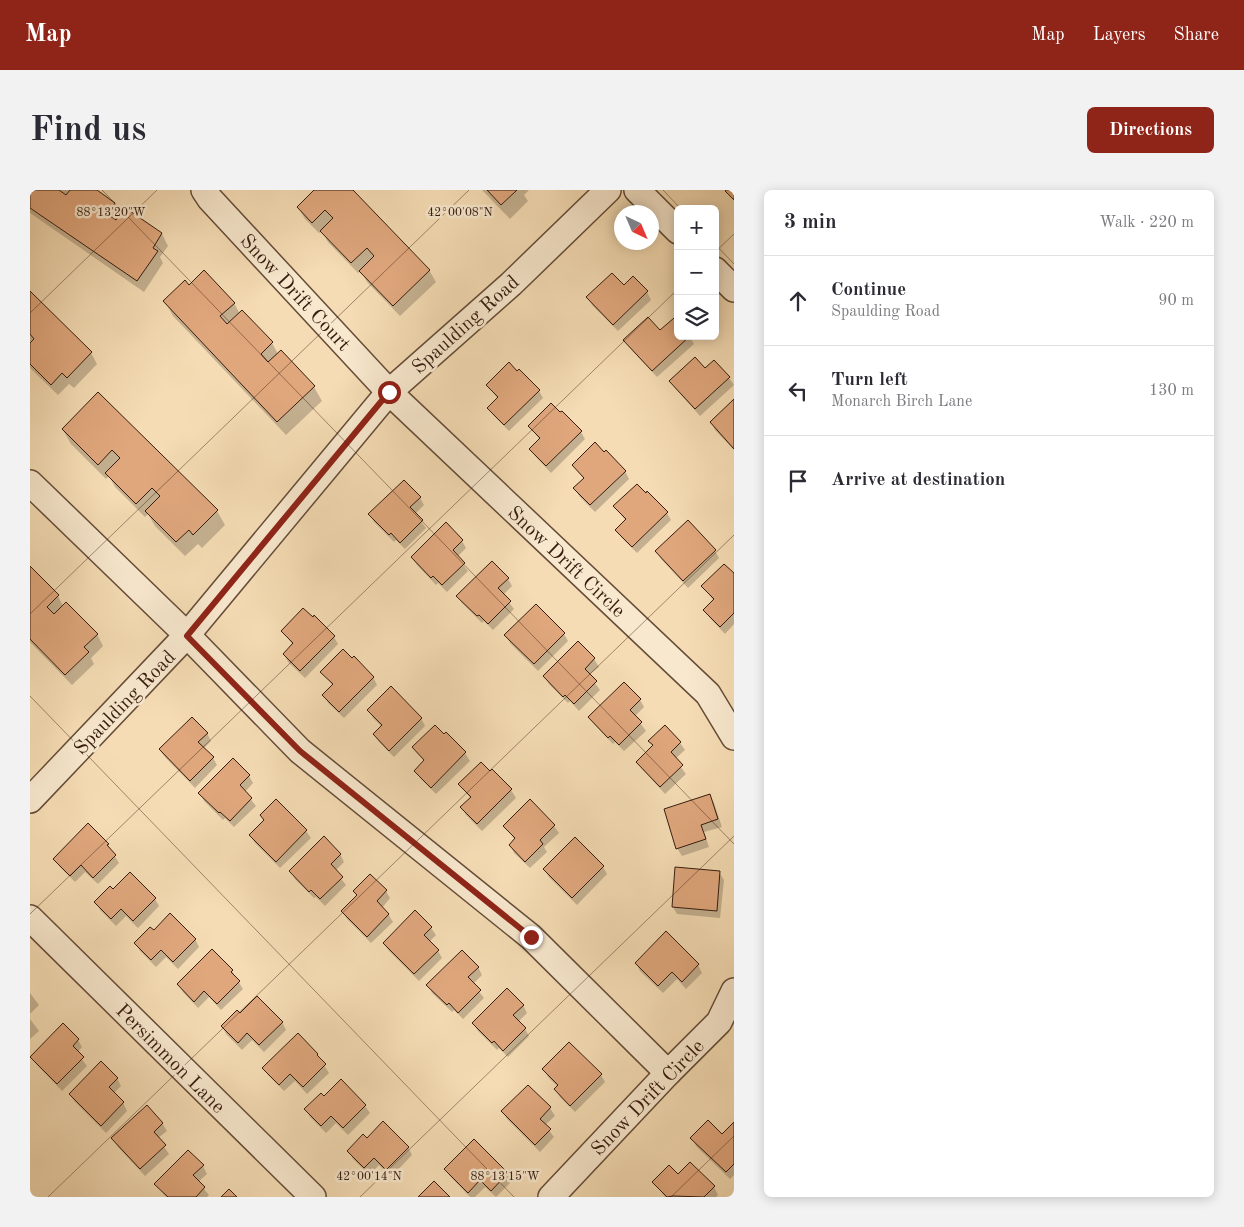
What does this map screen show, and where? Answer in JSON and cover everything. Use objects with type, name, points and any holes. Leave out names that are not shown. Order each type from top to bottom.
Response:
[{"type":"street","name":"Snow Drift Court","points":[[204,190],[210,199],[389,392]]},
{"type":"street","name":"Spaulding Road","points":[[30,800],[187,636],[389,392],[511,284],[608,190]]},
{"type":"street","points":[[638,190],[674,228]]},
{"type":"street","points":[[719,274],[734,290]]},
{"type":"street","name":"Snow Drift Circle","points":[[389,392],[708,694],[734,738]]},
{"type":"street","points":[[30,483],[187,636],[300,751],[531,937],[668,1073]]},
{"type":"street","name":"Persimmon Lane","points":[[30,918],[313,1197]]},
{"type":"street","name":"Snow Drift Circle","points":[[551,1197],[719,1022],[734,991]]},
{"type":"building","points":[[30,190],[59,190],[66,195],[70,190],[97,190],[115,203],[107,214],[116,220],[124,207],[162,233],[153,248],[158,251],[137,281],[30,208]]},
{"type":"building","points":[[314,190],[353,190],[430,270],[393,306],[359,271],[374,256],[367,248],[351,263],[320,231],[333,218],[325,210],[312,223],[297,207]]},
{"type":"building","points":[[487,190],[517,190],[501,205]]},
{"type":"building","points":[[734,190],[734,200],[725,191]]},
{"type":"building","points":[[204,270],[235,303],[220,316],[227,324],[242,310],[273,342],[261,354],[268,362],[281,350],[315,386],[277,422],[163,301],[185,280],[189,285]]},
{"type":"building","points":[[612,273],[624,285],[633,276],[648,291],[613,325],[586,297]]},
{"type":"building","points":[[30,291],[92,352],[67,378],[62,373],[51,385],[30,364],[30,343],[34,339],[30,334]]},
{"type":"building","points":[[648,317],[660,330],[674,318],[674,340],[686,340],[652,371],[623,340]]},
{"type":"building","points":[[695,357],[705,368],[714,360],[730,377],[695,409],[669,381]]},
{"type":"building","points":[[509,362],[517,371],[519,369],[540,390],[504,425],[487,408],[498,397],[486,385]]},
{"type":"building","points":[[98,392],[218,510],[193,535],[189,530],[176,542],[145,511],[160,496],[152,488],[136,504],[105,473],[120,458],[112,450],[98,465],[62,429]]},
{"type":"building","points":[[734,399],[734,449],[710,422]]},
{"type":"building","points":[[551,403],[582,431],[546,466],[529,449],[540,438],[528,426]]},
{"type":"building","points":[[595,442],[604,452],[606,450],[626,471],[590,505],[573,488],[584,478],[572,465]]},
{"type":"building","points":[[404,480],[421,497],[410,507],[423,520],[400,543],[368,514]]},
{"type":"building","points":[[637,484],[646,493],[647,491],[668,512],[632,547],[615,530],[626,519],[613,506]]},
{"type":"building","points":[[688,520],[716,550],[683,581],[655,551]]},
{"type":"building","points":[[446,522],[463,540],[453,550],[465,563],[442,585],[433,576],[431,578],[411,557]]},
{"type":"building","points":[[492,561],[509,578],[498,588],[511,601],[488,624],[456,596]]},
{"type":"building","points":[[724,564],[734,573],[734,613],[720,627],[703,610],[714,599],[701,586]]},
{"type":"building","points":[[30,566],[59,595],[47,607],[54,614],[66,602],[98,634],[84,647],[89,652],[65,675],[30,639]]},
{"type":"building","points":[[536,604],[565,633],[534,664],[504,635]]},
{"type":"building","points":[[303,608],[313,617],[314,615],[335,636],[300,671],[283,654],[293,643],[281,631]]},
{"type":"building","points":[[578,641],[595,658],[585,669],[597,681],[574,704],[565,695],[563,697],[543,676]]},
{"type":"building","points":[[343,649],[352,658],[354,656],[374,677],[339,712],[322,695],[333,684],[320,672]]},
{"type":"building","points":[[624,682],[641,699],[630,710],[642,722],[619,745],[610,736],[608,738],[588,717]]},
{"type":"building","points":[[391,686],[422,718],[389,751],[373,734],[382,725],[367,710]]},
{"type":"building","points":[[192,717],[208,733],[198,742],[214,757],[190,781],[159,749]]},
{"type":"building","points":[[435,725],[444,734],[446,732],[466,752],[431,788],[414,771],[424,760],[412,747]]},
{"type":"building","points":[[665,725],[681,742],[671,752],[683,765],[660,787],[636,762],[653,745],[648,741]]},
{"type":"building","points":[[233,758],[250,775],[240,785],[252,798],[230,821],[198,793]]},
{"type":"building","points":[[481,762],[490,771],[492,769],[512,789],[477,824],[460,807],[471,797],[458,784]]},
{"type":"building","points":[[710,794],[718,819],[701,825],[706,839],[676,849],[664,809]]},
{"type":"building","points":[[276,799],[307,830],[276,862],[249,835],[264,820],[260,815]]},
{"type":"building","points":[[530,799],[555,825],[540,840],[543,844],[525,862],[509,845],[515,838],[503,826]]},
{"type":"building","points":[[88,823],[109,844],[107,845],[116,855],[93,878],[81,865],[70,876],[53,859]]},
{"type":"building","points":[[324,836],[341,854],[331,864],[343,877],[320,899],[311,890],[309,892],[289,871]]},
{"type":"building","points":[[575,837],[604,866],[572,898],[543,869]]},
{"type":"building","points":[[675,867],[720,871],[717,911],[672,907]]},
{"type":"building","points":[[130,872],[156,898],[133,921],[121,909],[111,919],[94,902],[110,886],[113,889]]},
{"type":"building","points":[[370,874],[387,890],[377,901],[389,914],[367,937],[341,911],[357,895],[353,891]]},
{"type":"building","points":[[415,910],[432,927],[424,935],[439,950],[414,974],[383,943]]},
{"type":"building","points":[[170,913],[196,939],[173,962],[161,950],[151,960],[134,943],[150,927],[154,930]]},
{"type":"building","points":[[666,931],[699,964],[682,982],[672,972],[658,986],[635,963]]},
{"type":"building","points":[[212,949],[233,970],[231,972],[240,981],[217,1004],[204,991],[194,1002],[177,984]]},
{"type":"building","points":[[462,950],[479,967],[468,977],[481,990],[458,1013],[449,1003],[447,1005],[426,985]]},
{"type":"building","points":[[507,988],[524,1005],[513,1015],[526,1028],[503,1051],[472,1023]]},
{"type":"building","points":[[257,996],[283,1022],[259,1045],[247,1033],[238,1043],[221,1026],[237,1010],[240,1013]]},
{"type":"building","points":[[63,1023],[79,1039],[73,1046],[84,1057],[57,1084],[30,1057]]},
{"type":"building","points":[[298,1033],[326,1064],[303,1087],[290,1074],[279,1085],[262,1068]]},
{"type":"building","points":[[569,1042],[602,1074],[570,1106],[554,1089],[558,1085],[542,1069]]},
{"type":"building","points":[[101,1061],[118,1078],[109,1087],[124,1102],[101,1126],[69,1094]]},
{"type":"building","points":[[341,1079],[366,1105],[343,1128],[331,1116],[321,1126],[304,1109],[321,1093],[324,1096]]},
{"type":"building","points":[[528,1085],[551,1107],[540,1119],[551,1129],[535,1145],[501,1111]]},
{"type":"building","points":[[147,1105],[163,1123],[154,1132],[166,1145],[140,1169],[111,1138]]},
{"type":"building","points":[[708,1120],[722,1134],[734,1122],[734,1164],[726,1172],[690,1138]]},
{"type":"building","points":[[383,1121],[409,1147],[386,1170],[374,1158],[364,1168],[347,1151],[363,1134],[367,1138]]},
{"type":"building","points":[[474,1139],[508,1173],[491,1191],[480,1180],[468,1193],[444,1169]]},
{"type":"building","points":[[188,1150],[204,1165],[193,1175],[205,1187],[196,1197],[168,1197],[154,1184]]},
{"type":"building","points":[[690,1162],[715,1186],[704,1197],[667,1197],[652,1182],[669,1165],[678,1174]]},
{"type":"building","points":[[434,1181],[450,1197],[418,1197]]},
{"type":"building","points":[[229,1189],[237,1197],[221,1197]]},
{"type":"route","points":[[389,392],[187,636],[300,751],[531,937]]}]
